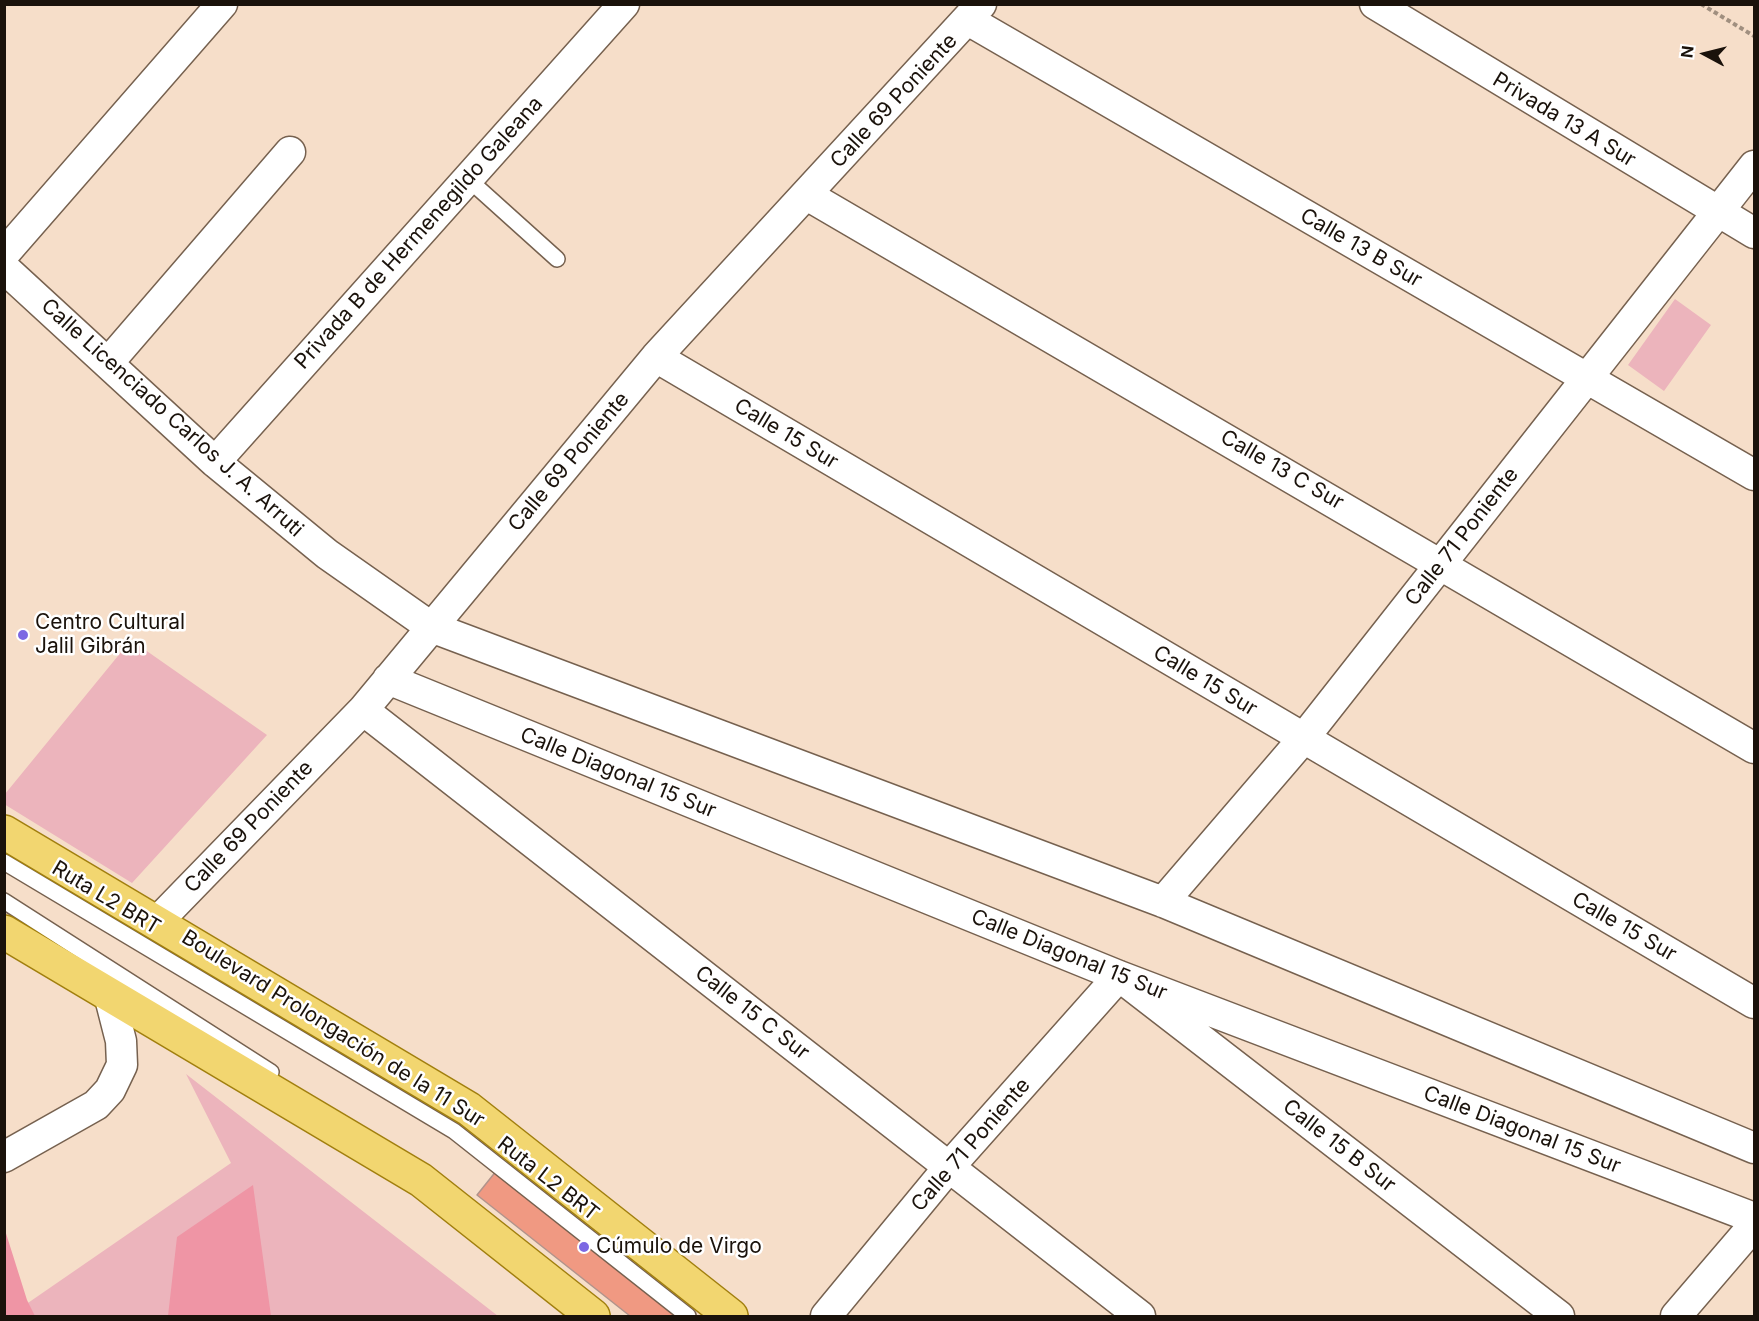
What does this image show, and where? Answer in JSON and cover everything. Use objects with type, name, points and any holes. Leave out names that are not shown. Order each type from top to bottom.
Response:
[{"type":"main road","name":"Boulevard Prolongación de la 11 Sur","points":[[4,832],[158,921],[469,1109],[731,1317]]},
{"type":"main road","points":[[4,932],[421,1180],[594,1317]]},
{"type":"street","points":[[4,254],[222,4]]},
{"type":"street","name":"Privada B de Hermenegildo Galeana","points":[[215,462],[624,4]]},
{"type":"street","name":"Privada 13 A Sur","points":[[1375,4],[1716,212],[1755,233]]},
{"type":"street","name":"Calle 69 Poniente","points":[[158,921],[363,710],[656,357],[975,12]]},
{"type":"street","name":"Calle 13 B Sur","points":[[975,12],[1587,379],[1755,475]]},
{"type":"street","points":[[108,363],[290,152]]},
{"type":"street","name":"Calle 71 Poniente","points":[[1163,902],[1303,739],[1716,212],[1755,166]]},
{"type":"street","name":"Calle 13 C Sur","points":[[807,195],[1755,748]]},
{"type":"street","name":"Calle Licenciado Carlos J. A. Arruti","points":[[4,268],[215,462],[327,554],[431,627]]},
{"type":"street","name":"Calle 15 Sur","points":[[656,357],[1755,1003]]},
{"type":"street","points":[[431,627],[1163,902],[1755,1148]]},
{"type":"street","name":"Calle Diagonal 15 Sur","points":[[388,679],[1119,976],[1755,1218]]},
{"type":"street","name":"Calle 15 C Sur","points":[[363,710],[1140,1317]]},
{"type":"street","name":"Calle 71 Poniente","points":[[826,1317],[949,1167],[1119,976]]},
{"type":"street","name":"Calle 15 B Sur","points":[[1119,976],[1559,1317]]},
{"type":"street","points":[[9,1150],[96,1105],[110,1090],[122,1065],[121,1041],[109,994]]},
{"type":"street","points":[[1676,1317],[1755,1225]]},
{"type":"lane","points":[[467,178],[557,260]]},
{"type":"lane","name":"Ruta L2 BRT","points":[[4,862],[454,1131],[688,1317]]},
{"type":"lane","points":[[4,901],[429,1174],[608,1317]]},
{"type":"path","points":[[1701,4],[1755,36]]},
{"type":"shaded area","points":[[1675,299],[1711,325],[1664,391],[1628,365]]},
{"type":"shaded area","points":[[131,640],[267,735],[132,883],[4,804],[5,794]]},
{"type":"shaded area","points":[[186,1074],[498,1316],[9,1316],[231,1163]]},
{"type":"shaded area","points":[[253,1185],[271,1316],[168,1316],[177,1237]]},
{"type":"shaded area","points":[[4,1227],[27,1300],[35,1316],[5,1316]]},
{"type":"building","points":[[497,1170],[681,1316],[630,1316],[477,1195]]},
{"type":"place","name":"Centro Cultural Jalil Gibrán","points":[[23,635]]},
{"type":"place","name":"Cúmulo de Virgo","points":[[584,1247]]}]
